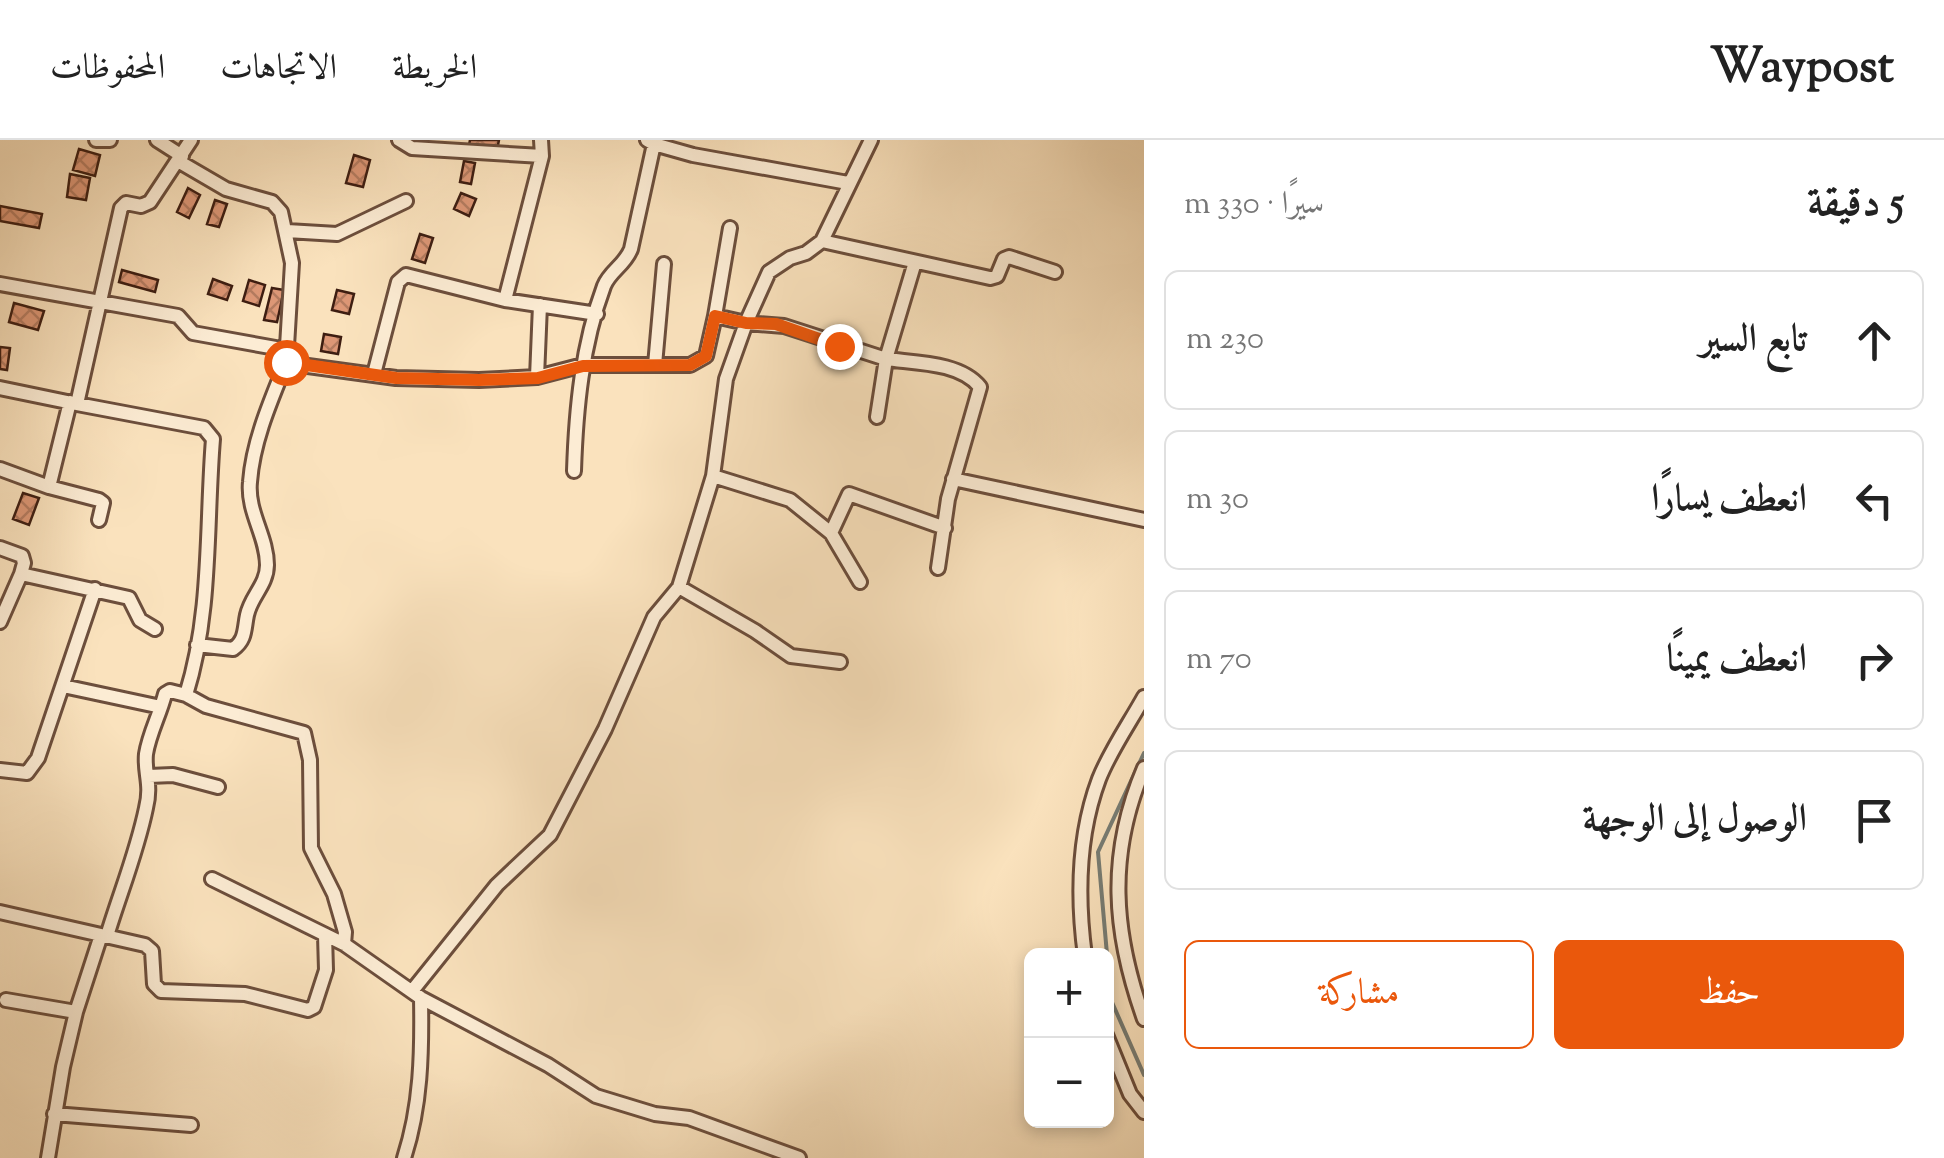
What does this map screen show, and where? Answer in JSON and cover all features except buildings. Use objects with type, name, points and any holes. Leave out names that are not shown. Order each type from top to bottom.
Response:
[{"type":"street","points":[[96,140],[110,140]]},
{"type":"street","points":[[157,140],[226,188],[272,202],[281,212],[292,263],[286,356],[250,478],[249,498],[266,558],[264,584],[250,604],[238,646],[233,650],[197,645]]},
{"type":"street","points":[[49,486],[100,302],[121,208],[126,203],[141,206],[150,202],[191,140]]},
{"type":"street","points":[[399,140],[412,148],[542,156]]},
{"type":"street","points":[[505,300],[542,156],[541,140]]},
{"type":"street","points":[[404,1158],[419,1095],[416,995],[497,885],[548,839],[605,730],[654,618],[679,587],[713,476],[726,378],[769,272],[822,241],[872,140]]},
{"type":"street","points":[[574,471],[583,366],[606,282],[626,261],[631,249],[650,142],[693,155],[848,183]]},
{"type":"street","points":[[287,231],[337,234],[406,201]]},
{"type":"street","points":[[0,284],[178,316],[193,333],[374,374],[422,380],[538,378],[583,366],[690,365],[703,360],[730,228]]},
{"type":"street","points":[[822,241],[994,278],[1004,259],[1010,257],[1055,272]]},
{"type":"street","points":[[877,416],[886,359],[915,262]]},
{"type":"street","points":[[655,365],[664,264]]},
{"type":"street","points":[[374,374],[398,282],[406,275],[505,300],[597,314]]},
{"type":"street","points":[[538,378],[540,306]]},
{"type":"street","points":[[715,316],[784,326],[886,359],[953,370],[980,387],[954,479],[938,568]]},
{"type":"street","points":[[0,388],[204,428],[212,434],[209,559],[186,696]]},
{"type":"street","points":[[0,469],[99,500],[103,503],[99,520]]},
{"type":"street","points":[[713,476],[790,500],[831,534],[860,582]]},
{"type":"street","points":[[954,479],[1144,520]]},
{"type":"street","points":[[831,534],[849,494],[946,528]]},
{"type":"street","points":[[0,548],[22,556],[24,563],[0,622]]},
{"type":"street","points":[[21,574],[129,598],[140,620],[155,629]]},
{"type":"street","points":[[679,587],[792,656],[840,662]]},
{"type":"street","points":[[0,770],[21,774],[32,768],[96,589]]},
{"type":"street","points":[[63,686],[161,707]]},
{"type":"street","points":[[48,1158],[76,1012],[135,854],[150,786],[146,758],[168,691],[206,706],[304,733],[310,760],[310,848],[334,894],[345,932],[344,944]]},
{"type":"street","points":[[1084,948],[1080,895],[1088,821],[1100,776],[1144,697]]},
{"type":"street","points":[[1144,768],[1128,813],[1118,873],[1121,939],[1144,1019]]},
{"type":"street","points":[[149,776],[173,775],[218,787]]},
{"type":"street","points":[[212,878],[344,944],[416,995],[548,1064],[596,1096],[655,1114],[689,1118],[800,1158]]},
{"type":"street","points":[[0,912],[137,942],[151,950],[154,984],[161,992],[245,994],[308,1010],[314,1007],[325,976],[326,936]]},
{"type":"street","points":[[6,1000],[76,1012]]},
{"type":"street","points":[[1107,1038],[1130,1094],[1144,1112]]},
{"type":"street","points":[[54,1114],[191,1125]]},
{"type":"waterway","points":[[1144,753],[1098,852],[1111,1000],[1144,1075]]},
{"type":"route","points":[[286,362],[422,380],[538,378],[583,366],[609,364],[690,365],[706,356],[715,316],[776,324],[839,346]]}]
